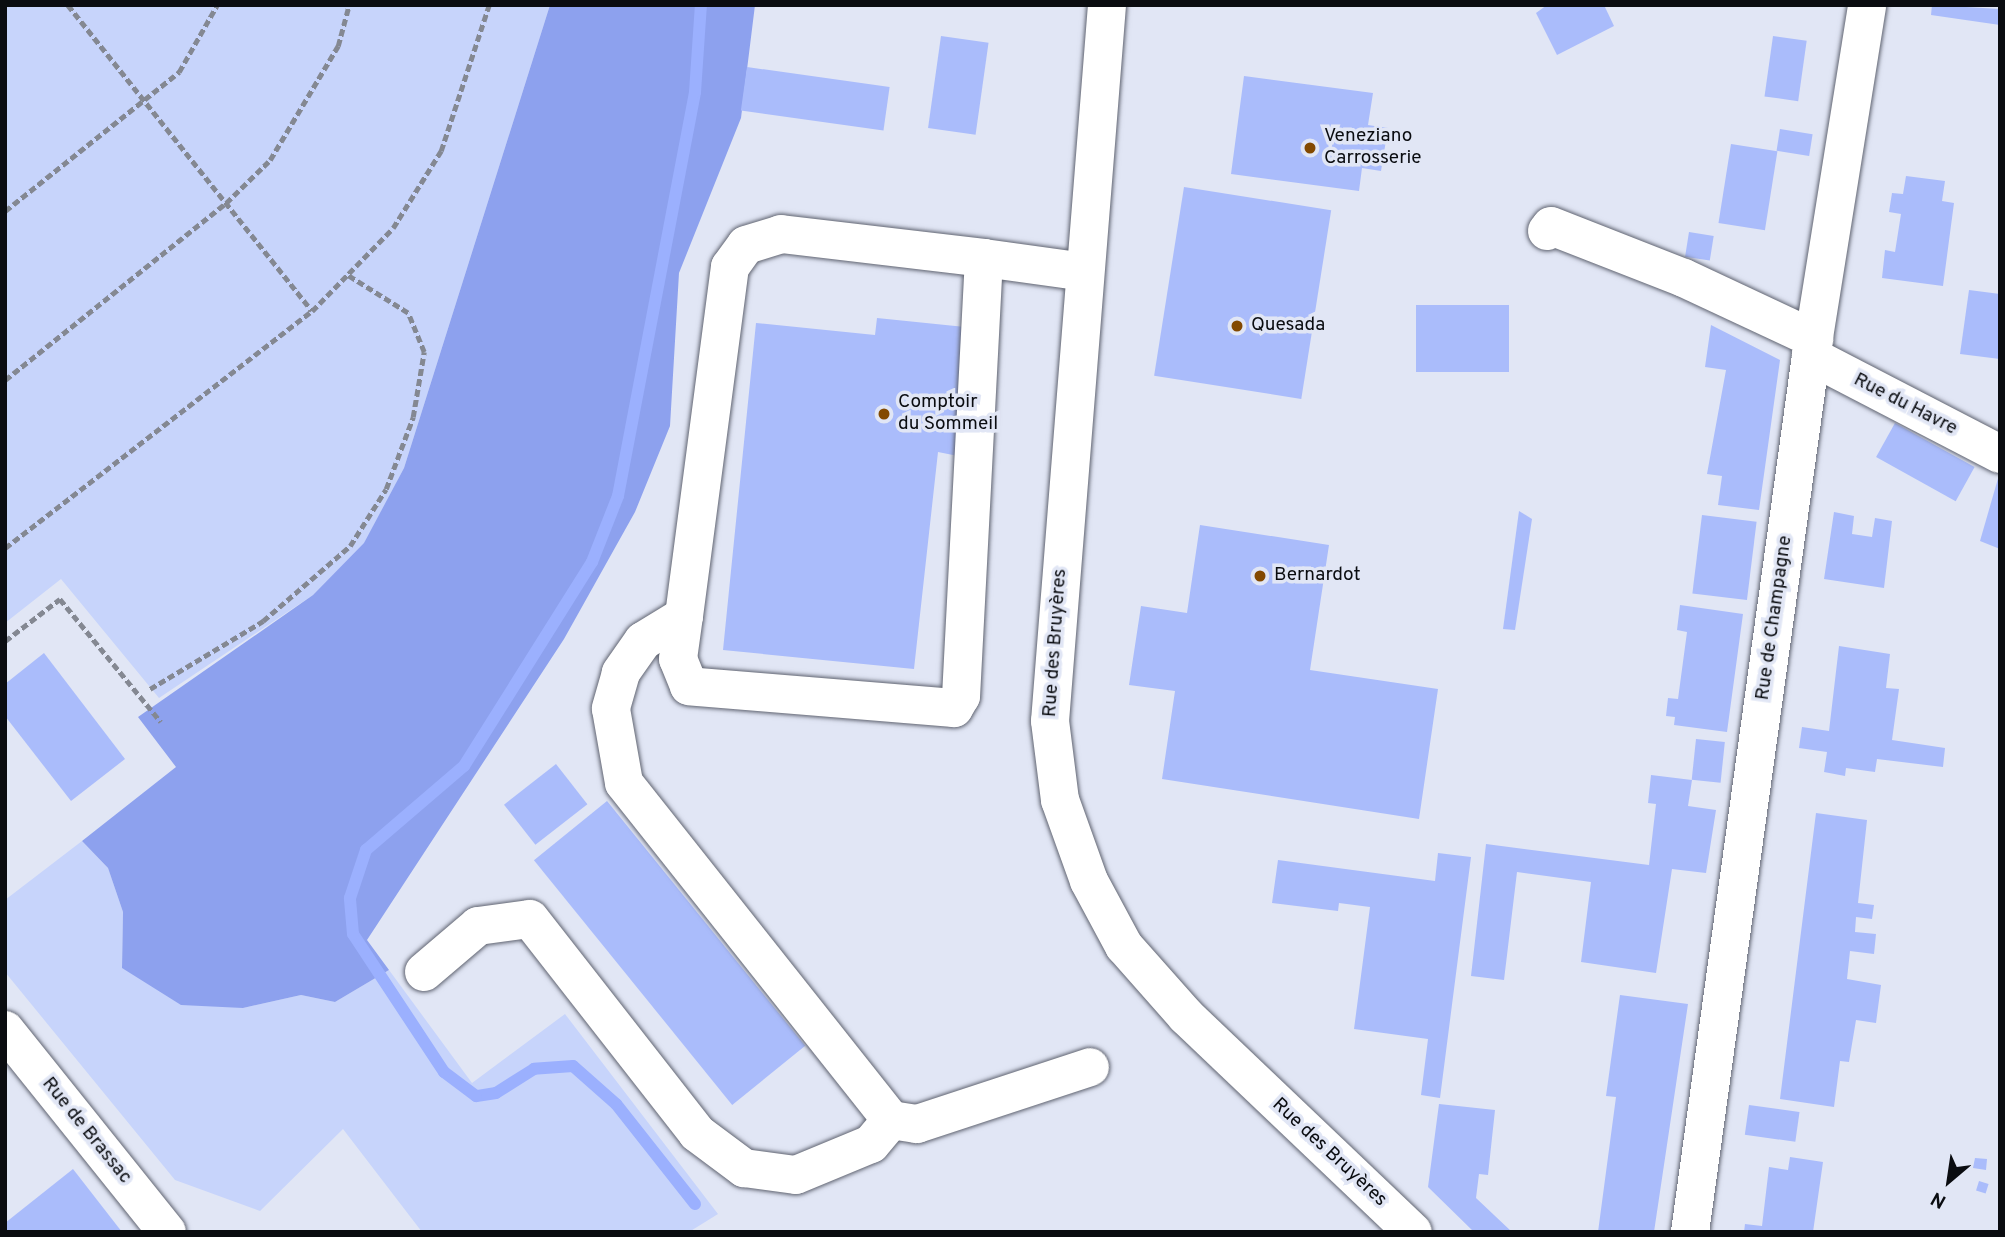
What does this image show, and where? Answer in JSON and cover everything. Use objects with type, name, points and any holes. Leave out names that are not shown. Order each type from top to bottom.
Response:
[{"type":"street","name":"Rue des Bruyères","points":[[1107,5],[1049,721],[1060,800],[1089,881],[1124,946],[1186,1016],[1413,1232]]},
{"type":"street","name":"Rue de Champagne","points":[[1690,1232],[1812,348],[1867,5]]},
{"type":"street","name":"Rue du Havre","points":[[1546,231],[1551,226],[1685,278],[2000,454]]},
{"type":"street","points":[[984,258],[961,696],[954,708],[704,691],[681,675],[684,616],[730,267],[746,245],[781,234],[984,258],[1085,272]]},
{"type":"street","points":[[684,616],[643,641],[621,673],[611,709],[624,783],[891,1120],[917,1124],[1090,1068]]},
{"type":"street","points":[[424,972],[478,926],[530,919],[697,1133],[744,1168],[796,1175],[871,1144],[891,1120]]},
{"type":"street","name":"Rue de Brassac","points":[[5,1030],[167,1232]]},
{"type":"path","points":[[68,5],[312,311]]},
{"type":"path","points":[[5,211],[145,102],[195,50],[217,5]]},
{"type":"path","points":[[5,380],[226,203],[270,160],[307,107],[338,46],[349,5]]},
{"type":"path","points":[[5,548],[312,311],[393,228],[441,151],[489,5]]},
{"type":"path","points":[[150,689],[263,621],[350,546],[386,489],[413,417],[424,352],[408,313],[347,275]]},
{"type":"path","points":[[5,640],[60,599],[161,722]]},
{"type":"shaded area","points":[[5,5],[550,5],[404,468],[364,544],[313,595],[159,698],[61,579],[5,623]]},
{"type":"shaded area","points":[[550,5],[755,5],[741,118],[679,273],[670,426],[635,512],[564,639],[367,940],[389,970],[335,1002],[301,995],[243,1008],[181,1005],[122,968],[123,912],[108,868],[82,841],[176,767],[138,717],[313,595],[364,543],[404,468]]},
{"type":"shaded area","points":[[82,841],[108,868],[123,912],[122,968],[243,1008],[301,995],[335,1002],[389,970],[472,1083],[565,1014],[718,1214],[689,1232],[422,1232],[343,1129],[260,1211],[175,1180],[5,972],[5,900]]},
{"type":"building","points":[[1547,5],[1604,5],[1614,26],[1557,55],[1536,13]]},
{"type":"building","points":[[1932,5],[2000,9],[2000,25],[1931,15]]},
{"type":"building","points":[[941,36],[989,43],[976,135],[928,128]]},
{"type":"building","points":[[1773,36],[1807,41],[1798,101],[1765,96]]},
{"type":"building","points":[[747,67],[890,87],[883,131],[741,111]]},
{"type":"building","name":"Veneziano Carrosserie","points":[[1244,76],[1373,93],[1368,125],[1388,128],[1381,171],[1362,168],[1359,191],[1231,174]]},
{"type":"building","points":[[1780,129],[1813,134],[1809,156],[1777,151]]},
{"type":"building","points":[[1731,144],[1777,151],[1765,230],[1718,223]]},
{"type":"building","points":[[1906,176],[1945,181],[1942,201],[1954,203],[1943,286],[1882,278],[1885,250],[1895,252],[1901,214],[1889,212],[1892,193],[1903,194]]},
{"type":"building","name":"Quesada","points":[[1184,187],[1331,210],[1301,399],[1154,376]]},
{"type":"building","points":[[1689,232],[1714,236],[1710,261],[1685,257]]},
{"type":"building","points":[[1969,290],[2000,294],[2000,359],[1960,354]]},
{"type":"building","points":[[1416,305],[1509,305],[1509,372],[1416,372]]},
{"type":"building","points":[[877,318],[965,327],[968,458],[938,452],[914,669],[723,650],[756,323],[875,335]]},
{"type":"building","points":[[1711,325],[1780,360],[1759,510],[1718,505],[1722,476],[1707,474],[1726,370],[1705,367]]},
{"type":"building","points":[[1895,423],[1975,467],[1956,501],[1876,457]]},
{"type":"building","points":[[2000,476],[2000,549],[1980,541]]},
{"type":"building","points":[[1519,511],[1532,519],[1515,630],[1503,629]]},
{"type":"building","points":[[1834,512],[1854,516],[1852,534],[1872,537],[1875,518],[1892,521],[1884,588],[1824,579]]},
{"type":"building","points":[[1702,515],[1757,522],[1747,600],[1692,593]]},
{"type":"building","points":[[1200,525],[1329,545],[1310,670],[1438,689],[1419,819],[1162,779],[1175,691],[1129,685],[1141,606],[1187,613]]},
{"type":"building","points":[[1680,605],[1743,614],[1727,732],[1674,725],[1675,717],[1666,716],[1668,698],[1678,699],[1687,632],[1677,630]]},
{"type":"building","points":[[1839,646],[1890,654],[1886,688],[1899,689],[1892,740],[1945,748],[1943,767],[1877,759],[1875,772],[1846,768],[1845,776],[1824,772],[1827,752],[1799,748],[1802,727],[1829,731]]},
{"type":"building","points":[[44,653],[125,759],[71,801],[5,716],[5,684]]},
{"type":"building","points":[[1696,739],[1725,742],[1721,783],[1692,780]]},
{"type":"building","points":[[556,764],[587,804],[535,845],[504,805]]},
{"type":"building","points":[[1651,775],[1692,780],[1688,806],[1716,810],[1706,873],[1672,869],[1656,973],[1581,962],[1591,882],[1517,872],[1504,980],[1471,976],[1486,844],[1649,865],[1656,804],[1648,803]]},
{"type":"building","points":[[607,801],[805,1046],[732,1105],[534,860]]},
{"type":"building","points":[[1816,813],[1867,820],[1858,903],[1874,905],[1872,919],[1856,917],[1855,932],[1876,934],[1874,954],[1850,951],[1847,979],[1881,985],[1876,1023],[1856,1020],[1849,1062],[1840,1061],[1834,1107],[1780,1099]]},
{"type":"building","points":[[1438,853],[1471,857],[1440,1098],[1421,1095],[1428,1039],[1354,1029],[1370,907],[1339,903],[1338,911],[1272,903],[1278,860],[1435,881]]},
{"type":"building","points":[[1620,995],[1688,1004],[1654,1232],[1598,1232],[1616,1097],[1606,1096]]},
{"type":"building","points":[[1439,1104],[1495,1110],[1488,1175],[1479,1174],[1476,1198],[1512,1232],[1474,1232],[1428,1187]]},
{"type":"building","points":[[1749,1105],[1800,1112],[1795,1142],[1745,1135]]},
{"type":"building","points":[[1790,1157],[1823,1162],[1813,1232],[1744,1232],[1745,1224],[1762,1226],[1769,1167],[1788,1170]]},
{"type":"building","points":[[1975,1158],[1987,1159],[1986,1170],[1973,1168]]},
{"type":"building","points":[[73,1169],[122,1232],[5,1232],[5,1223]]},
{"type":"building","points":[[1979,1181],[1989,1184],[1986,1193],[1976,1191]]},
{"type":"waterway","points":[[695,1204],[616,1104],[573,1066],[534,1069],[496,1093],[476,1096],[444,1072],[353,934],[350,898],[366,850],[464,766],[592,562],[618,496],[695,92],[701,5]]},
{"type":"place","name":"Veneziano Carrosserie","points":[[1310,148]]},
{"type":"place","name":"Quesada","points":[[1237,326]]},
{"type":"place","name":"Comptoir du Sommeil","points":[[884,414]]},
{"type":"place","name":"Bernardot","points":[[1260,576]]}]
